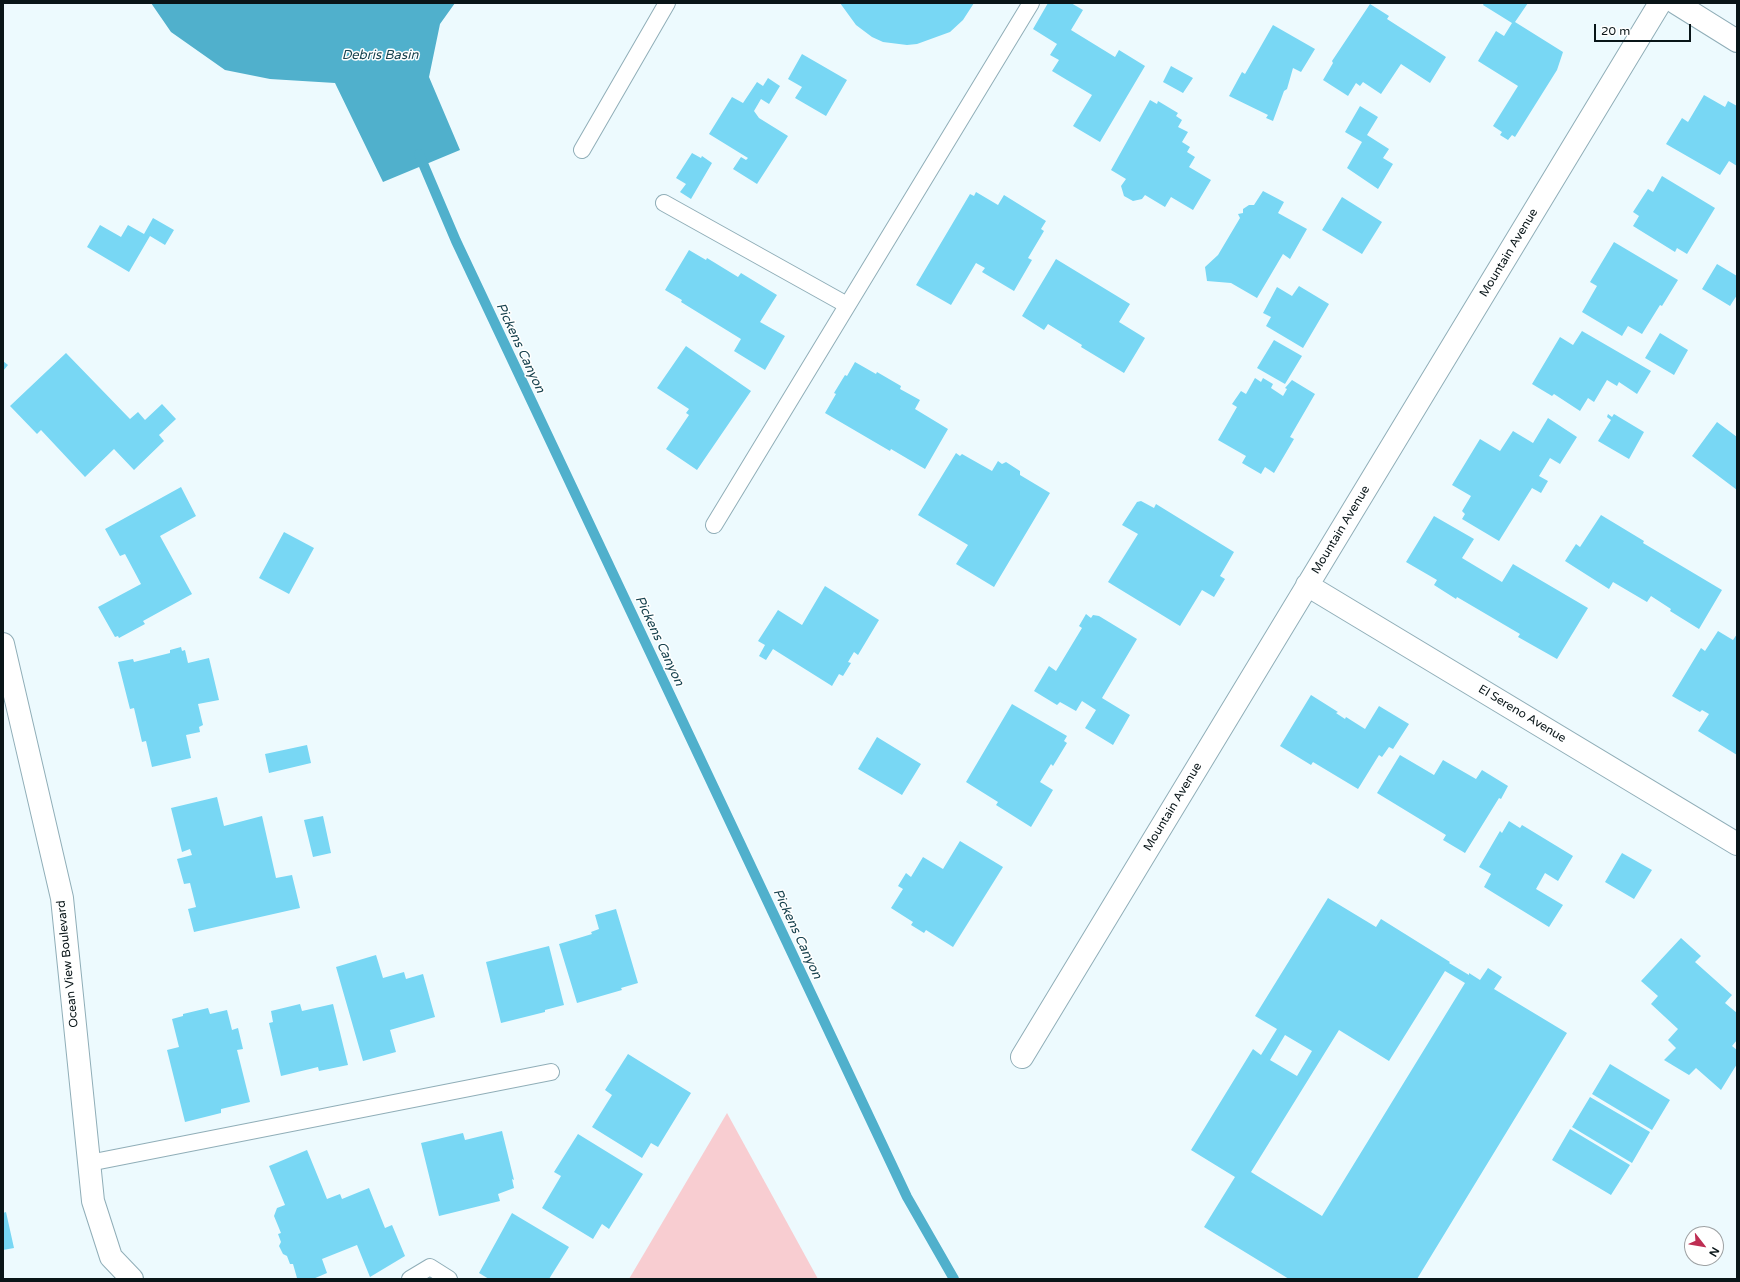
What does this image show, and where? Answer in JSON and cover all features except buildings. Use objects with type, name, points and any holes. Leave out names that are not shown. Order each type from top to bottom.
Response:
[{"type":"street","name":"Mountain Avenue","points":[[1022,1057],[1660,3]]},
{"type":"street","points":[[1676,3],[1737,41]]},
{"type":"street","name":"El Sereno Avenue","points":[[1307,585],[1737,844]]},
{"type":"street","name":"Ocean View Boulevard","points":[[3,644],[62,898],[93,1201],[111,1257],[132,1279]]},
{"type":"lane","points":[[582,150],[667,3]]},
{"type":"lane","points":[[714,525],[1031,3]]},
{"type":"lane","points":[[664,203],[847,305]]},
{"type":"lane","points":[[89,1163],[551,1072]]},
{"type":"lane","points":[[410,1279],[430,1267],[449,1279]]},
{"type":"shaded area","points":[[727,1113],[818,1279],[629,1279]]},
{"type":"water","name":"Debris Basin","points":[[151,3],[455,3],[440,24],[429,77],[460,150],[383,182],[335,83],[270,79],[225,70],[171,32]]},
{"type":"waterway","name":"Pickens Canyon","points":[[419,154],[456,241],[907,1197],[954,1279]]}]
